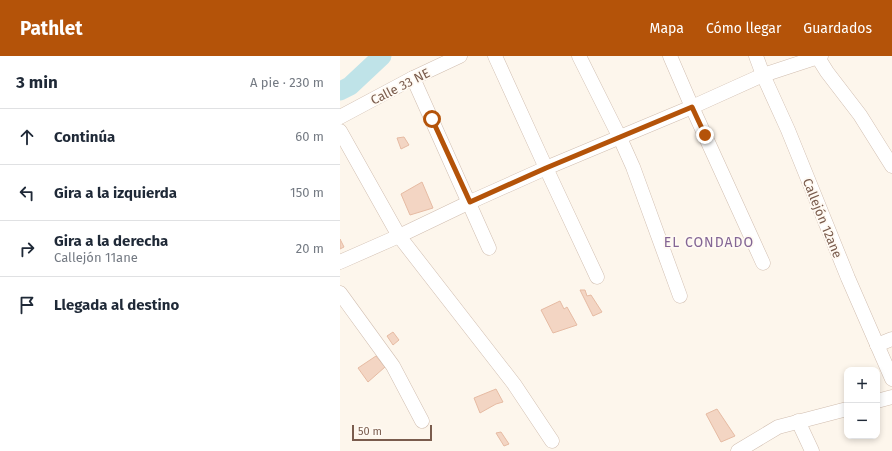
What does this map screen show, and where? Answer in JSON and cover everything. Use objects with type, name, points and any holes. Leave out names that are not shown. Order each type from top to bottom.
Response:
[{"type":"street","name":"Calle 33 NE","points":[[340,117],[413,78],[460,56]]},
{"type":"street","points":[[495,56],[597,276]]},
{"type":"street","points":[[579,56],[633,167],[680,296]]},
{"type":"street","points":[[670,56],[763,263]]},
{"type":"street","name":"Callejón 12ane","points":[[756,56],[788,130],[848,278],[892,379]]},
{"type":"street","points":[[340,262],[546,168],[620,138],[763,75],[819,56],[827,72],[860,116],[892,166]]},
{"type":"street","points":[[413,78],[470,202],[489,248]]},
{"type":"street","points":[[340,131],[399,236],[514,384],[552,441]]},
{"type":"street","points":[[340,293],[393,366],[422,421]]},
{"type":"street","points":[[877,345],[892,339]]},
{"type":"street","points":[[880,400],[892,397]]},
{"type":"street","points":[[738,451],[778,427],[844,409]]},
{"type":"street","points":[[798,421],[812,451]]},
{"type":"building","points":[[404,137],[409,145],[401,149],[397,138]]},
{"type":"building","points":[[422,182],[433,208],[410,215],[401,194]]},
{"type":"building","points":[[340,239],[344,247],[340,249]]},
{"type":"building","points":[[580,290],[585,290],[587,296],[591,295],[602,312],[593,316]]},
{"type":"building","points":[[560,301],[564,309],[567,307],[577,325],[553,333],[541,310]]},
{"type":"building","points":[[393,332],[399,340],[393,345],[387,336]]},
{"type":"building","points":[[376,356],[385,367],[368,382],[358,368]]},
{"type":"building","points":[[496,389],[503,402],[496,404],[480,413],[474,398]]},
{"type":"building","points":[[717,409],[735,436],[721,442],[706,414]]},
{"type":"building","points":[[501,432],[509,444],[504,446],[496,433]]},
{"type":"waterway","points":[[340,91],[350,86],[382,56]]},
{"type":"district","name":"EL CONDADO","points":[[709,242]]},
{"type":"route","points":[[432,119],[470,202],[546,168],[692,107],[705,135]]}]
